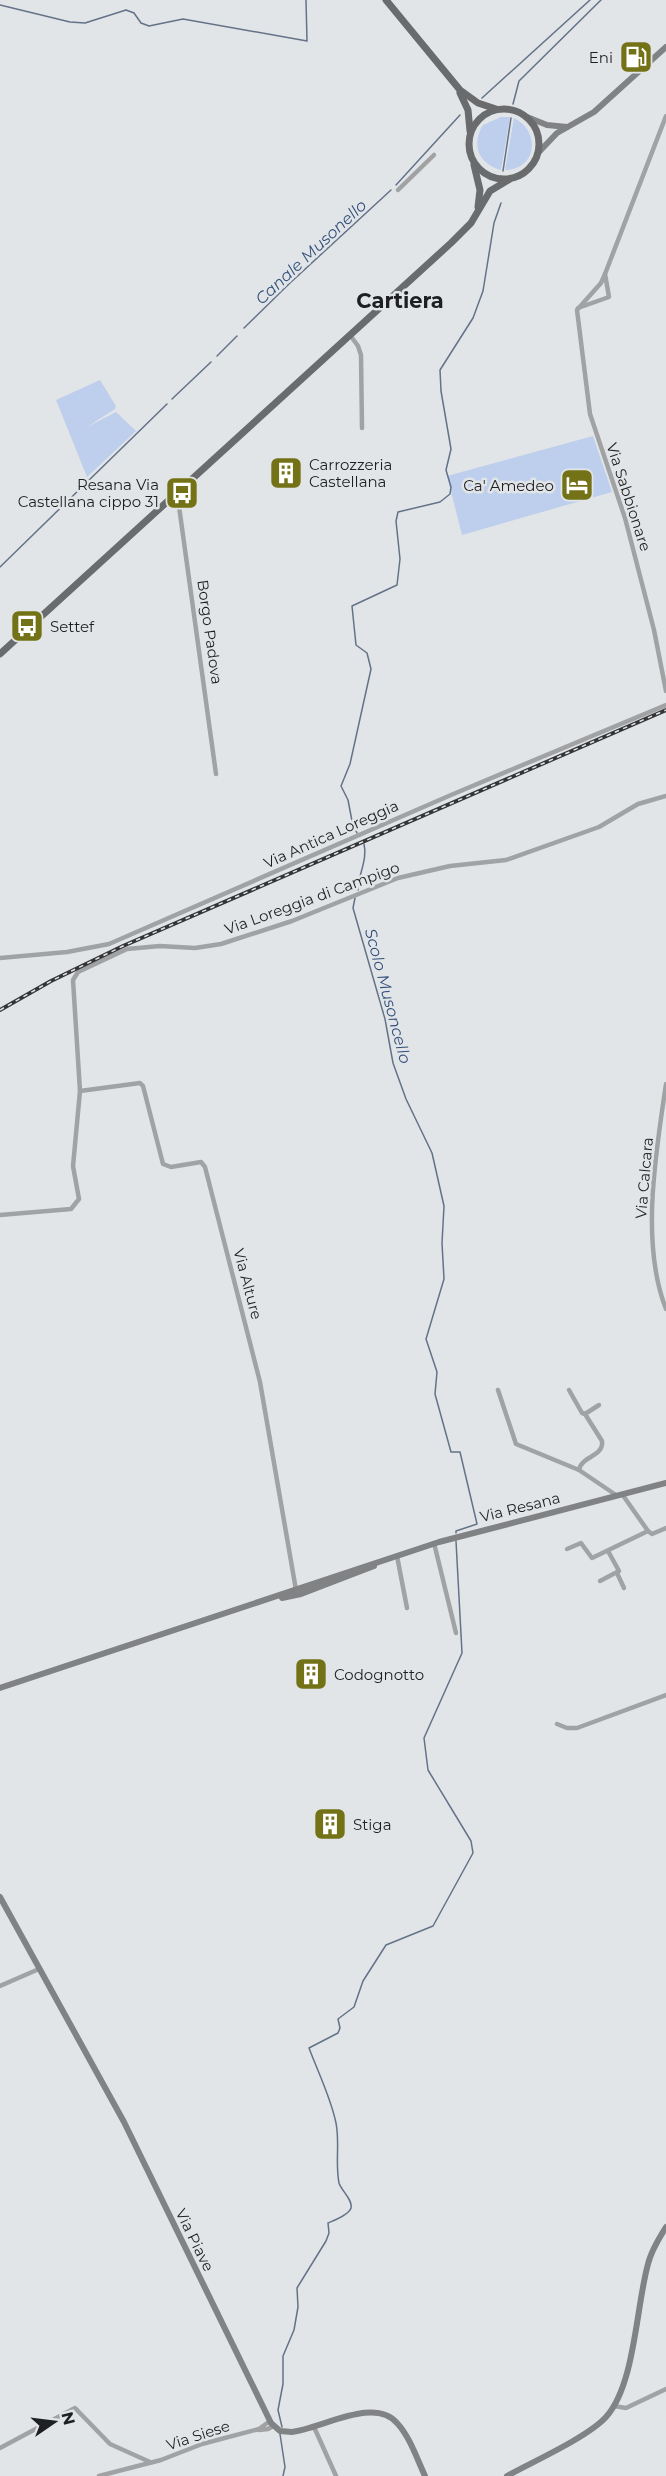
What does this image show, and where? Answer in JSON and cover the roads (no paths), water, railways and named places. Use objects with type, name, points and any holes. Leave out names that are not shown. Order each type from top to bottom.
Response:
[{"type":"main road","points":[[0,654],[457,237],[471,223],[490,191],[527,170],[538,153],[537,134],[527,117],[515,111],[496,109],[468,97],[386,0]]},
{"type":"main road","points":[[454,83],[467,108],[469,147],[480,190],[477,213]]},
{"type":"main road","points":[[470,134],[480,118],[496,109]]},
{"type":"main road","points":[[472,159],[480,170],[490,177],[510,179]]},
{"type":"street","points":[[538,153],[555,135],[594,112],[666,47]]},
{"type":"street","points":[[578,308],[601,283],[666,116]]},
{"type":"street","points":[[527,117],[547,125],[570,126]]},
{"type":"street","points":[[398,190],[434,155]]},
{"type":"street","points":[[578,308],[609,297],[605,274]]},
{"type":"street","name":"Via Sabbionare","points":[[578,308],[590,414],[625,518],[654,630],[666,691]]},
{"type":"street","points":[[350,336],[358,346],[361,355],[362,428]]},
{"type":"street","name":"Borgo Padova","points":[[175,495],[178,499],[216,774]]},
{"type":"street","name":"Via Antica Loreggia","points":[[0,958],[67,952],[109,944],[461,791],[666,705]]},
{"type":"street","name":"Via Loreggia di Campigo","points":[[80,1092],[74,980],[78,972],[135,947],[201,947],[244,937],[292,921],[367,889],[407,875],[450,866],[506,860],[599,827],[638,804],[666,796]]},
{"type":"street","name":"Via Calcara","points":[[666,1077],[651,1215],[658,1282],[666,1309]]},
{"type":"street","name":"Via Alture","points":[[80,1092],[140,1083],[143,1086],[163,1164],[171,1167],[201,1162],[205,1167],[258,1371],[297,1593]]},
{"type":"street","points":[[0,1215],[69,1209],[77,1204],[79,1194],[73,1166],[80,1092]]},
{"type":"street","points":[[498,1390],[516,1444],[579,1470],[619,1495],[648,1531],[657,1533],[666,1528]]},
{"type":"street","points":[[569,1390],[603,1446],[581,1462],[579,1470]]},
{"type":"street","points":[[585,1414],[599,1405]]},
{"type":"street","name":"Via Resana","points":[[0,1688],[251,1604],[297,1593],[434,1543],[666,1483]]},
{"type":"street","points":[[567,1549],[581,1543],[592,1558],[648,1531]]},
{"type":"street","points":[[434,1543],[456,1633]]},
{"type":"street","points":[[600,1581],[619,1571],[608,1551]]},
{"type":"street","points":[[397,1556],[407,1608]]},
{"type":"street","points":[[616,1572],[624,1588]]},
{"type":"street","points":[[557,1724],[567,1728],[577,1728],[666,1695]]},
{"type":"street","name":"Via Piave","points":[[0,1897],[124,2122],[276,2427]]},
{"type":"street","points":[[0,1986],[39,1969]]},
{"type":"street","points":[[507,2476],[591,2429],[605,2418],[614,2406],[624,2381],[648,2263],[666,2227]]},
{"type":"street","points":[[614,2406],[622,2409],[666,2389]]},
{"type":"street","name":"Via Siese","points":[[0,2448],[75,2408],[110,2444],[150,2463]]},
{"type":"street","points":[[276,2427],[295,2432],[368,2412],[385,2414],[399,2424],[425,2476]]},
{"type":"street","name":"Via Siese","points":[[99,2476],[150,2463],[202,2444],[253,2430],[276,2427]]},
{"type":"street","points":[[314,2427],[336,2476]]},
{"type":"waterway","points":[[0,5],[70,22],[85,23],[126,10],[134,13],[141,23],[149,26],[183,19],[307,41],[306,0]]},
{"type":"waterway","name":"Canale Musonello","points":[[482,98],[590,0]]},
{"type":"waterway","name":"Scolo Musoncello","points":[[513,104],[519,81],[601,0]]},
{"type":"waterway","name":"Canale Musonello","points":[[396,185],[460,115]]},
{"type":"waterway","name":"Scolo Musoncello","points":[[503,171],[511,118]]},
{"type":"waterway","name":"Canale Musonello","points":[[244,328],[391,190]]},
{"type":"waterway","name":"Scolo Musoncello","points":[[357,833],[348,800],[341,786],[350,764],[371,669],[367,653],[356,645],[352,606],[397,585],[400,559],[396,521],[398,512],[440,502],[450,494],[451,487],[446,470],[451,449],[441,391],[440,370],[473,318],[483,291],[494,223],[501,203]]},
{"type":"waterway","name":"Canale Musonello","points":[[217,356],[237,336]]},
{"type":"waterway","name":"Canale Musonello","points":[[172,399],[211,362]]},
{"type":"waterway","name":"Canale Musonello","points":[[0,567],[167,404]]},
{"type":"waterway","name":"Scolo Musoncello","points":[[358,890],[365,855],[364,844]]},
{"type":"waterway","name":"Scolo Musoncello","points":[[355,898],[353,908],[385,1019],[393,1063],[406,1099],[432,1153],[444,1206],[442,1243],[444,1279],[426,1339],[437,1372],[435,1394],[451,1452],[460,1452],[477,1524],[456,1531],[456,1533]]},
{"type":"waterway","name":"Scolo Musoncello","points":[[282,2427],[278,2410],[283,2384],[283,2356],[294,2330],[298,2307],[297,2288],[326,2241],[329,2233],[328,2223],[345,2215],[351,2208],[339,2183],[337,2130],[334,2114],[309,2048],[338,2033],[340,2028],[338,2019],[354,2007],[363,1981],[386,1945],[433,1926],[473,1853],[471,1841],[428,1770],[424,1738],[462,1653],[456,1541]]},
{"type":"waterway","name":"Scolo Musoncello","points":[[280,2434],[285,2467],[283,2476]]},
{"type":"railway","points":[[0,1010],[51,981],[123,946],[666,710]]},
{"type":"place","name":"Eni","points":[[636,57]]},
{"type":"place","name":"Carrozzeria Castellana","points":[[286,473]]},
{"type":"place","name":"Ca' Amedeo","points":[[577,485]]},
{"type":"place","name":"Resana Via Castellana cippo 31","points":[[182,493]]},
{"type":"place","name":"Settef","points":[[27,626]]},
{"type":"place","name":"Codognotto","points":[[311,1674]]},
{"type":"place","name":"Stiga","points":[[330,1824]]},
{"type":"district","name":"Cartiera","points":[[400,300]]}]
